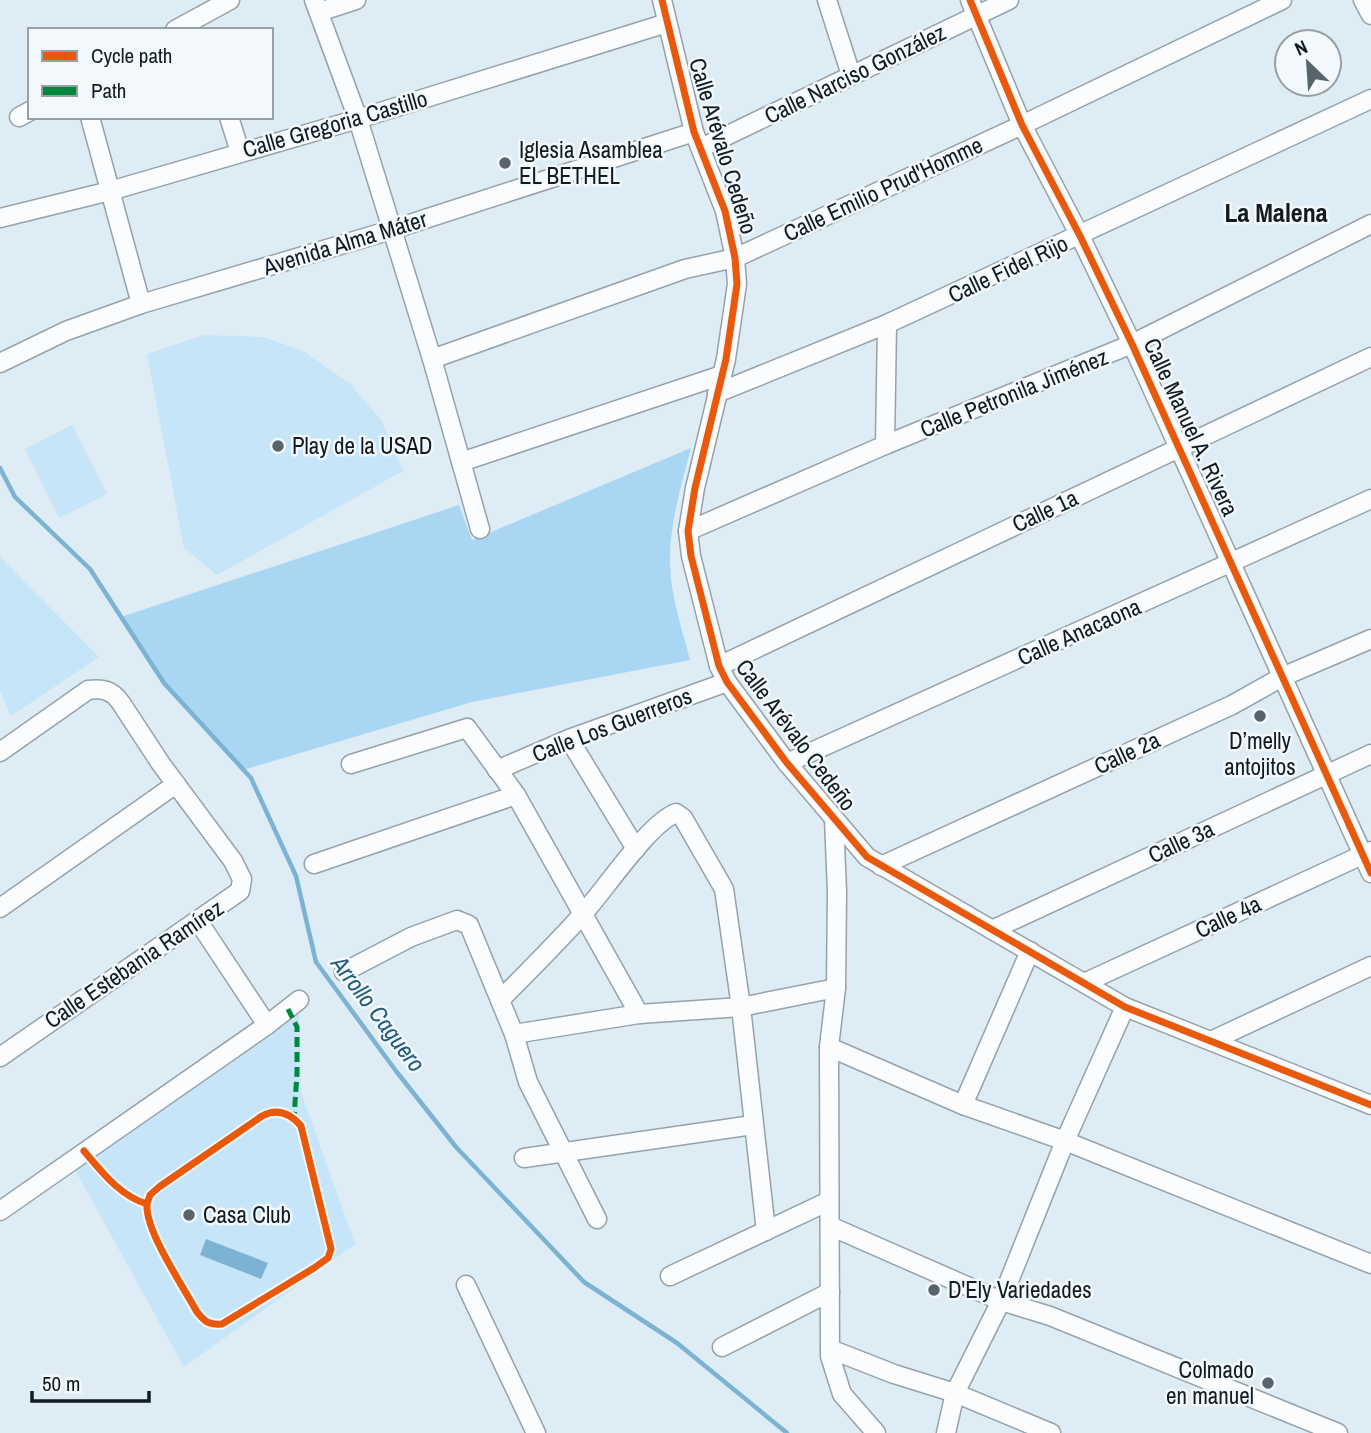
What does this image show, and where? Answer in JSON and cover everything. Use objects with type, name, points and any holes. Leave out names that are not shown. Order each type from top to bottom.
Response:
[{"type":"street","points":[[198,24],[230,0]]},
{"type":"street","points":[[356,0],[317,6],[358,119],[432,359],[480,529]]},
{"type":"street","name":"Calle Arévalo Cedeño","points":[[662,0],[698,140],[725,212],[736,258],[737,284],[688,531],[691,556],[723,674],[787,763],[867,858],[1125,1007],[1371,1105]]},
{"type":"street","points":[[827,0],[852,75]]},
{"type":"street","name":"Calle Narciso González","points":[[698,140],[852,75],[973,8],[1009,0]]},
{"type":"street","name":"Calle Emilio Prud'Homme","points":[[432,359],[685,269],[736,258],[1282,0]]},
{"type":"street","points":[[1363,0],[1371,15]]},
{"type":"street","name":"Calle Manuel A. Rivera","points":[[973,8],[1022,125],[1132,344],[1326,775],[1367,853],[1371,873]]},
{"type":"street","name":"Calle Gregoria Castillo","points":[[0,218],[110,191],[358,119],[667,23]]},
{"type":"street","name":"Calle Fidel Rijo","points":[[461,462],[719,384],[887,324],[1371,99]]},
{"type":"street","points":[[91,119],[141,304]]},
{"type":"street","points":[[230,119],[240,152]]},
{"type":"street","name":"Avenida Alma Máter","points":[[0,363],[66,331],[141,304],[698,140]]},
{"type":"street","name":"Calle Petronila Jiménez","points":[[688,531],[885,445],[1132,344],[1371,224]]},
{"type":"street","points":[[885,445],[887,324]]},
{"type":"street","name":"Calle 1a","points":[[723,674],[1179,448],[1371,357]]},
{"type":"street","name":"Calle Anacaona","points":[[787,763],[1371,499]]},
{"type":"street","name":"Calle 2a","points":[[881,866],[1232,705],[1282,677],[1371,639]]},
{"type":"street","name":"Calle Los Guerreros","points":[[497,769],[723,674]]},
{"type":"street","points":[[0,752],[88,691],[100,688],[116,695],[176,784],[0,908]]},
{"type":"street","points":[[351,764],[467,728],[516,795],[639,1014]]},
{"type":"street","points":[[569,739],[636,849]]},
{"type":"street","name":"Calle 3a","points":[[992,929],[1371,754]]},
{"type":"street","name":"Calle Estebania Ramírez","points":[[0,1057],[240,891],[242,879],[233,861],[176,784]]},
{"type":"street","points":[[314,864],[516,795]]},
{"type":"street","points":[[500,1000],[583,915],[636,849],[666,817],[676,813],[684,818],[724,889],[741,1007],[766,1231]]},
{"type":"street","points":[[834,819],[837,892],[836,988],[829,1047],[830,1349],[842,1394],[876,1433]]},
{"type":"street","name":"Calle 4a","points":[[1084,983],[1367,853]]},
{"type":"street","points":[[344,972],[411,937],[457,920],[469,925],[514,1034],[528,1082],[597,1219]]},
{"type":"street","points":[[198,921],[267,1024]]},
{"type":"street","points":[[963,1105],[1030,951]]},
{"type":"street","points":[[1211,1041],[1371,966]]},
{"type":"street","points":[[514,1034],[639,1014],[741,1007],[836,988]]},
{"type":"street","points":[[0,1211],[299,1000]]},
{"type":"street","points":[[946,1433],[956,1393],[1001,1301],[1065,1141],[1125,1007]]},
{"type":"street","points":[[829,1047],[963,1105],[1065,1141],[1371,1264]]},
{"type":"street","points":[[524,1158],[753,1125]]},
{"type":"street","points":[[670,1276],[830,1201]]},
{"type":"street","points":[[830,1226],[1001,1301],[1050,1316],[1338,1433]]},
{"type":"street","points":[[466,1285],[536,1433]]},
{"type":"street","points":[[722,1347],[830,1292]]},
{"type":"street","points":[[830,1349],[894,1374],[956,1393],[1051,1433]]},
{"type":"shaded area","name":"Play de la USAD","points":[[204,335],[263,337],[303,351],[349,383],[382,421],[403,471],[217,575],[184,548],[147,354]]},
{"type":"shaded area","points":[[72,425],[107,494],[59,518],[25,449]]},
{"type":"shaded area","points":[[691,448],[670,550],[675,601],[690,660],[472,702],[243,770],[164,683],[121,617],[459,505],[472,540]]},
{"type":"shaded area","points":[[0,557],[99,657],[11,716],[0,690]]},
{"type":"shaded area","points":[[299,1000],[301,1092],[355,1244],[184,1367],[70,1161]]},
{"type":"shaded area","points":[[206,1239],[268,1263],[261,1279],[200,1255]]},
{"type":"waterway","name":"Arrollo Caguero","points":[[0,468],[15,497],[90,569],[164,683],[251,778],[296,876],[316,962],[456,1147],[584,1282],[677,1343],[787,1433]]},
{"type":"marked path","points":[[288,1009],[297,1027],[294,1118]]},
{"type":"cycle path","points":[[662,0],[694,132],[725,211],[735,258],[737,284],[726,359],[695,488],[688,531],[691,556],[719,666],[727,682],[787,763],[867,857],[1125,1007],[1371,1105]]},
{"type":"cycle path","points":[[970,0],[1022,125],[1132,344],[1371,873]]},
{"type":"cycle path","points":[[84,1151],[120,1189],[147,1204],[158,1243],[197,1312],[210,1323],[222,1324],[314,1268],[328,1258],[331,1249],[301,1126],[283,1113],[273,1112],[262,1116],[159,1187],[150,1195],[147,1204]]},
{"type":"place","name":"Iglesia Asamblea EL BETHEL","points":[[505,163]]},
{"type":"place","name":"Play de la USAD","points":[[278,446]]},
{"type":"place","name":"D’melly antojitos","points":[[1260,716]]},
{"type":"place","name":"Casa Club","points":[[189,1215]]},
{"type":"place","name":"D'Ely Variedades","points":[[934,1290]]},
{"type":"place","name":"Colmado en manuel","points":[[1268,1383]]},
{"type":"district","name":"La Malena","points":[[1276,213]]}]
